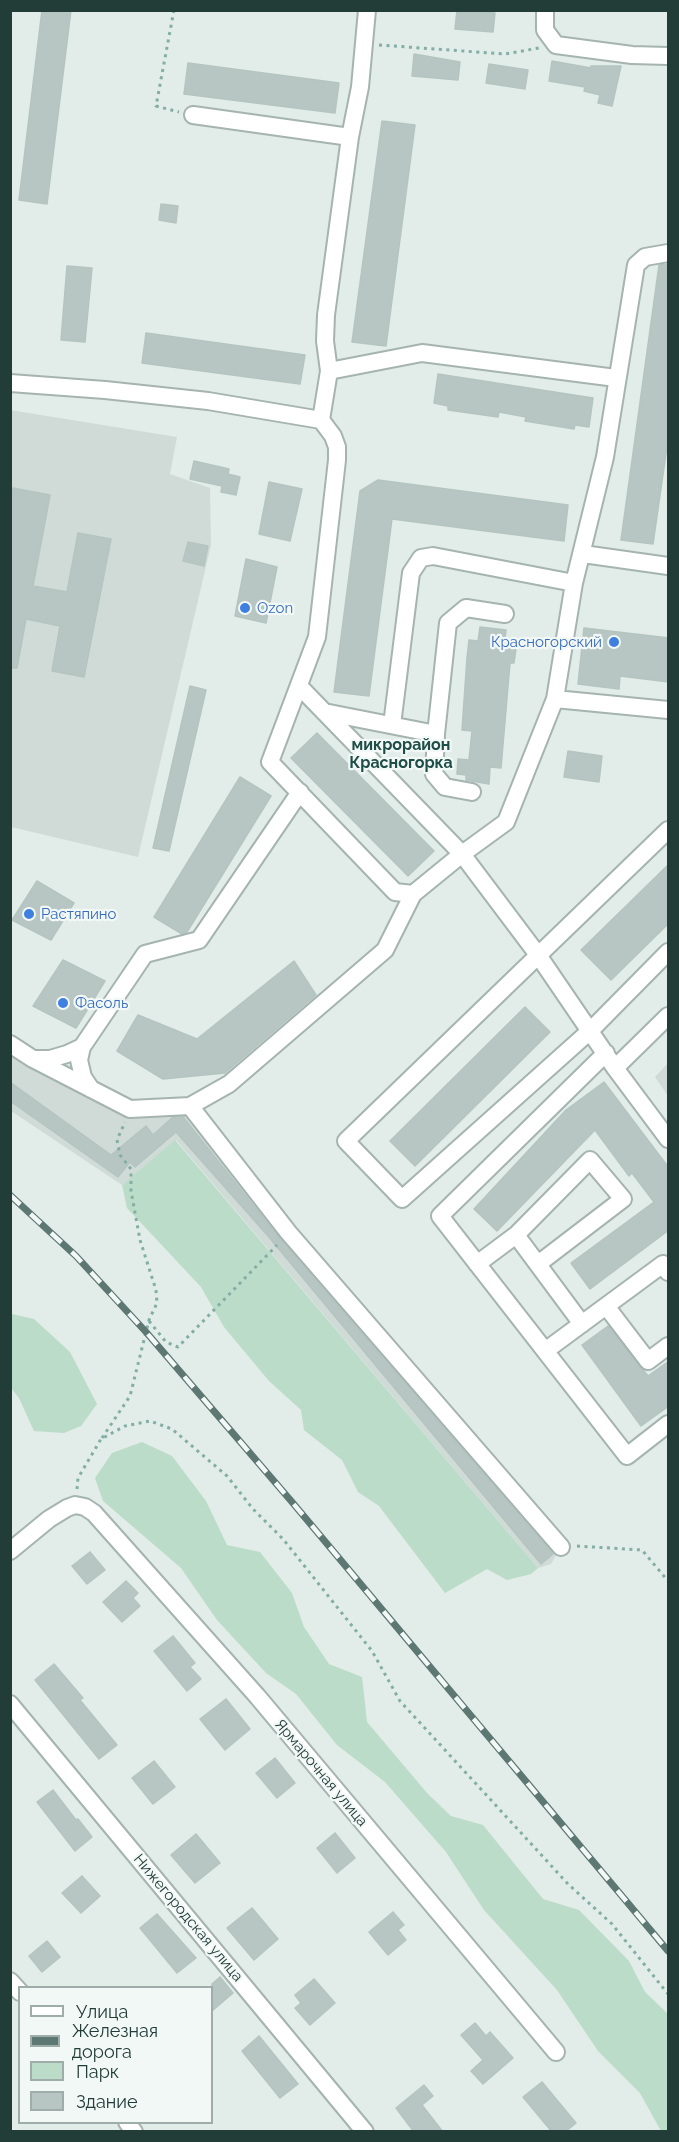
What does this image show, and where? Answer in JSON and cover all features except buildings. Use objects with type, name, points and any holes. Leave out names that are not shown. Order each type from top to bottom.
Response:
[{"type":"street","points":[[321,420],[329,371],[325,341],[326,315],[350,137],[358,103],[367,10]]},
{"type":"street","points":[[545,10],[545,30],[556,45],[632,55],[669,56]]},
{"type":"street","points":[[193,115],[350,137]]},
{"type":"street","points":[[10,1044],[33,1059],[130,1109],[190,1106],[229,1084],[385,950],[413,894],[506,822],[555,699],[574,583],[583,554],[605,457],[636,264],[645,257],[669,254]]},
{"type":"street","points":[[329,371],[422,353],[616,378]]},
{"type":"street","points":[[10,382],[208,400],[321,420],[333,436],[337,447],[337,460],[317,637],[270,762],[395,892],[413,894]]},
{"type":"street","points":[[583,554],[669,566]]},
{"type":"street","points":[[392,725],[411,573],[421,558],[433,555],[574,583]]},
{"type":"street","points":[[472,792],[445,788],[434,774],[448,623],[466,608],[505,614]]},
{"type":"street","points":[[298,686],[462,854],[538,955],[615,1068],[669,1139]]},
{"type":"street","points":[[555,699],[669,710]]},
{"type":"street","points":[[324,712],[436,734]]},
{"type":"street","points":[[91,1089],[83,1077],[79,1060],[82,1047],[145,954],[198,940],[300,792]]},
{"type":"street","points":[[669,830],[346,1141],[402,1199],[591,1030],[669,952]]},
{"type":"street","points":[[615,1068],[669,1016]]},
{"type":"street","points":[[33,1059],[50,1059],[82,1047]]},
{"type":"street","points":[[606,1053],[440,1216],[627,1456],[669,1424]]},
{"type":"street","points":[[190,1106],[288,1232],[561,1547]]},
{"type":"street","points":[[477,1264],[516,1235],[590,1160],[623,1199],[538,1264]]},
{"type":"street","points":[[516,1235],[582,1324]]},
{"type":"street","points":[[545,1351],[663,1264],[669,1272]]},
{"type":"street","points":[[606,1306],[648,1361],[669,1346]]},
{"type":"street","points":[[10,1551],[49,1519],[75,1506]]},
{"type":"street","name":"Ярмарочная улица","points":[[75,1506],[85,1507],[94,1513],[257,1696],[556,2052]]},
{"type":"street","name":"Нижегородская улица","points":[[10,1704],[365,2132]]},
{"type":"path","points":[[174,10],[156,106],[193,115]]},
{"type":"path","points":[[365,44],[505,54],[556,45]]},
{"type":"path","points":[[75,1506],[78,1478],[130,1396],[149,1320],[157,1303],[156,1290],[140,1240],[131,1191],[131,1169],[120,1155],[117,1140],[130,1109]]},
{"type":"path","points":[[149,1320],[166,1342],[178,1347],[288,1232]]},
{"type":"path","points":[[101,1439],[125,1426],[150,1421],[172,1430],[227,1476],[253,1509],[283,1539],[372,1651],[400,1701],[568,1884],[612,1924],[669,1994]]},
{"type":"path","points":[[561,1547],[592,1546],[642,1550],[669,1581]]},
{"type":"shaded area","points":[[10,410],[177,437],[170,474],[210,488],[211,545],[138,857],[11,827]]},
{"type":"shaded area","points":[[10,1044],[130,1109],[190,1106],[561,1547],[551,1564],[538,1568],[176,1140],[122,1185],[11,1111]]},
{"type":"shaded area","points":[[668,1063],[668,1096],[655,1077]]},
{"type":"green space","points":[[175,1140],[538,1568],[531,1574],[507,1580],[487,1569],[445,1593],[379,1506],[358,1492],[342,1460],[304,1430],[301,1410],[269,1381],[224,1327],[201,1287],[127,1208],[122,1185]]},
{"type":"green space","points":[[11,1309],[12,1314],[34,1319],[70,1352],[97,1404],[81,1426],[64,1433],[34,1431],[19,1398],[11,1388]]},
{"type":"green space","points":[[142,1442],[172,1456],[206,1501],[227,1545],[260,1552],[292,1593],[304,1627],[329,1664],[362,1677],[367,1722],[427,1793],[451,1816],[483,1825],[543,1899],[579,1910],[629,1961],[645,1992],[668,2014],[668,2131],[661,2131],[640,2093],[598,2051],[557,1990],[484,1910],[446,1852],[385,1782],[337,1745],[296,1694],[266,1673],[217,1620],[181,1568],[103,1501],[95,1478],[112,1453]]},
{"type":"railway","points":[[10,1195],[76,1256],[146,1332],[292,1502],[668,1951]]},
{"type":"place","name":"Ozon","points":[[245,608]]},
{"type":"place","name":"Красногорский","points":[[614,642]]},
{"type":"place","name":"Растяпино","points":[[29,914]]},
{"type":"place","name":"Фасоль","points":[[63,1003]]},
{"type":"district","name":"микрорайон Красногорка","points":[[401,754]]}]
